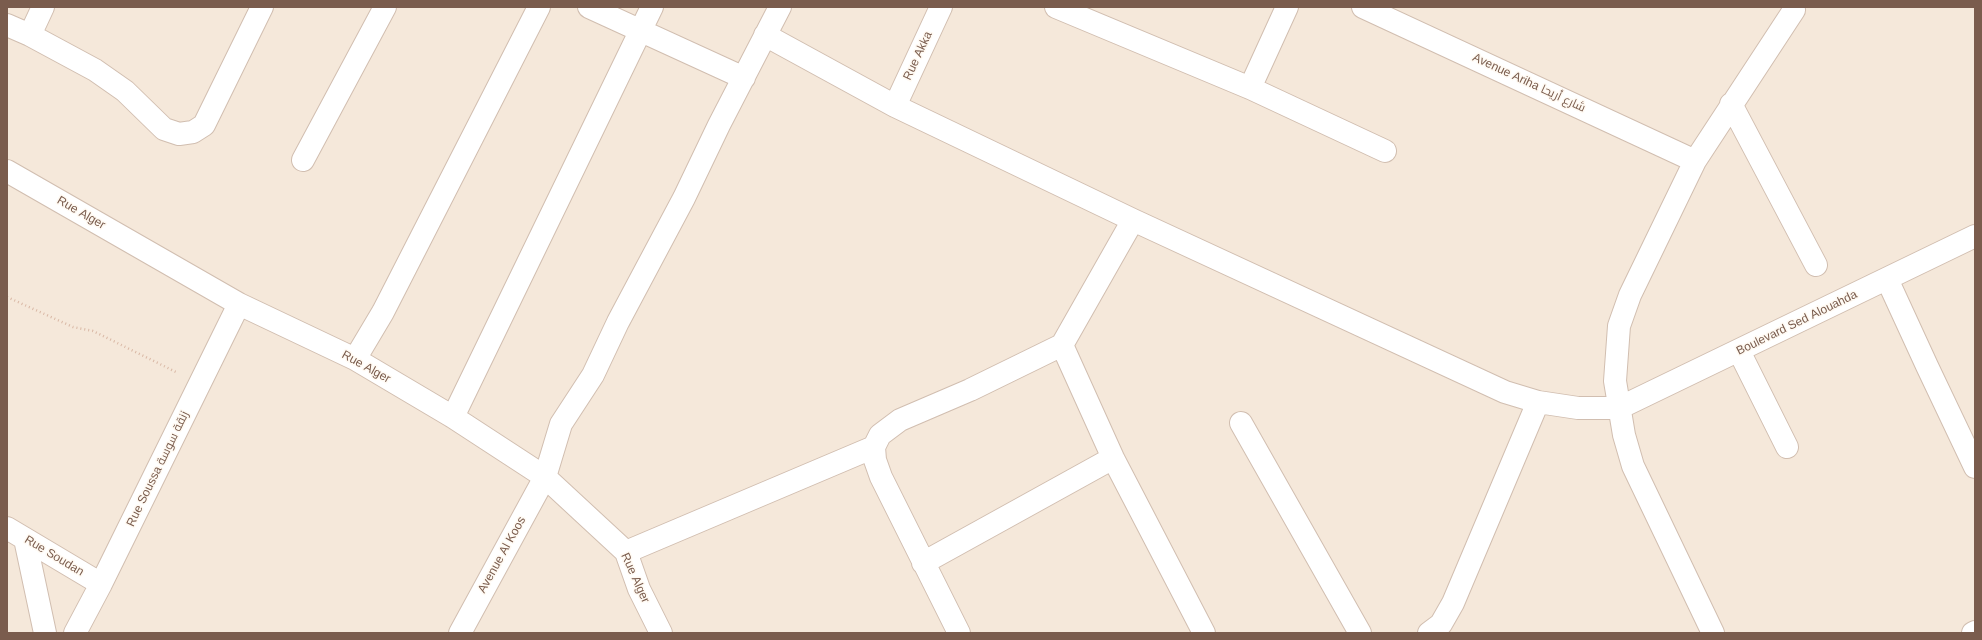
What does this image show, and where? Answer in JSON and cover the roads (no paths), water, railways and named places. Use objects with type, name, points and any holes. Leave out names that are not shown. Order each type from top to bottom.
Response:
[{"type":"street","points":[[30,35],[43,7]]},
{"type":"street","points":[[7,25],[30,35],[95,70],[125,91],[164,130],[179,134],[193,132],[204,125],[262,7]]},
{"type":"street","points":[[303,160],[385,7]]},
{"type":"street","points":[[355,359],[383,312],[539,7]]},
{"type":"street","points":[[589,7],[640,32],[744,78]]},
{"type":"street","points":[[453,417],[652,7]]},
{"type":"street","name":"Avenue Al Koos","points":[[460,633],[545,477],[561,424],[594,375],[618,322],[688,191],[780,7]]},
{"type":"street","name":"Rue Akka","points":[[895,106],[941,7]]},
{"type":"street","points":[[1056,7],[1250,88],[1385,152]]},
{"type":"street","points":[[1250,88],[1287,7]]},
{"type":"street","name":"Avenue Ariha شارع أريحا","points":[[1363,7],[1393,13],[1695,160]]},
{"type":"street","points":[[1713,633],[1634,466],[1624,435],[1615,381],[1619,326],[1630,295],[1695,160],[1794,10]]},
{"type":"street","points":[[765,35],[895,106],[1133,220],[1505,392],[1538,402],[1578,408],[1619,408]]},
{"type":"street","points":[[1731,104],[1816,265]]},
{"type":"street","name":"Rue Alger","points":[[7,171],[239,304],[355,359],[453,417],[545,477],[626,552],[639,590],[661,633]]},
{"type":"street","points":[[959,633],[881,477],[874,460],[874,447],[880,435],[900,420],[970,390],[1062,346],[1133,220]]},
{"type":"street","name":"Boulevard Sed Alouahda","points":[[1619,408],[1975,236]]},
{"type":"street","points":[[1888,279],[1975,467]]},
{"type":"street","name":"Rue Soussa زنقة سوسة","points":[[74,633],[101,584],[239,304]]},
{"type":"street","points":[[1062,346],[1113,458],[1204,633]]},
{"type":"street","points":[[1739,351],[1787,447]]},
{"type":"street","points":[[1430,633],[1441,624],[1453,603],[1480,535],[1538,402]]},
{"type":"street","points":[[1242,422],[1360,633]]},
{"type":"street","points":[[626,552],[874,447]]},
{"type":"street","points":[[923,563],[1113,458]]},
{"type":"street","name":"Rue Soudan","points":[[7,528],[101,584]]},
{"type":"street","points":[[25,538],[45,633]]}]
